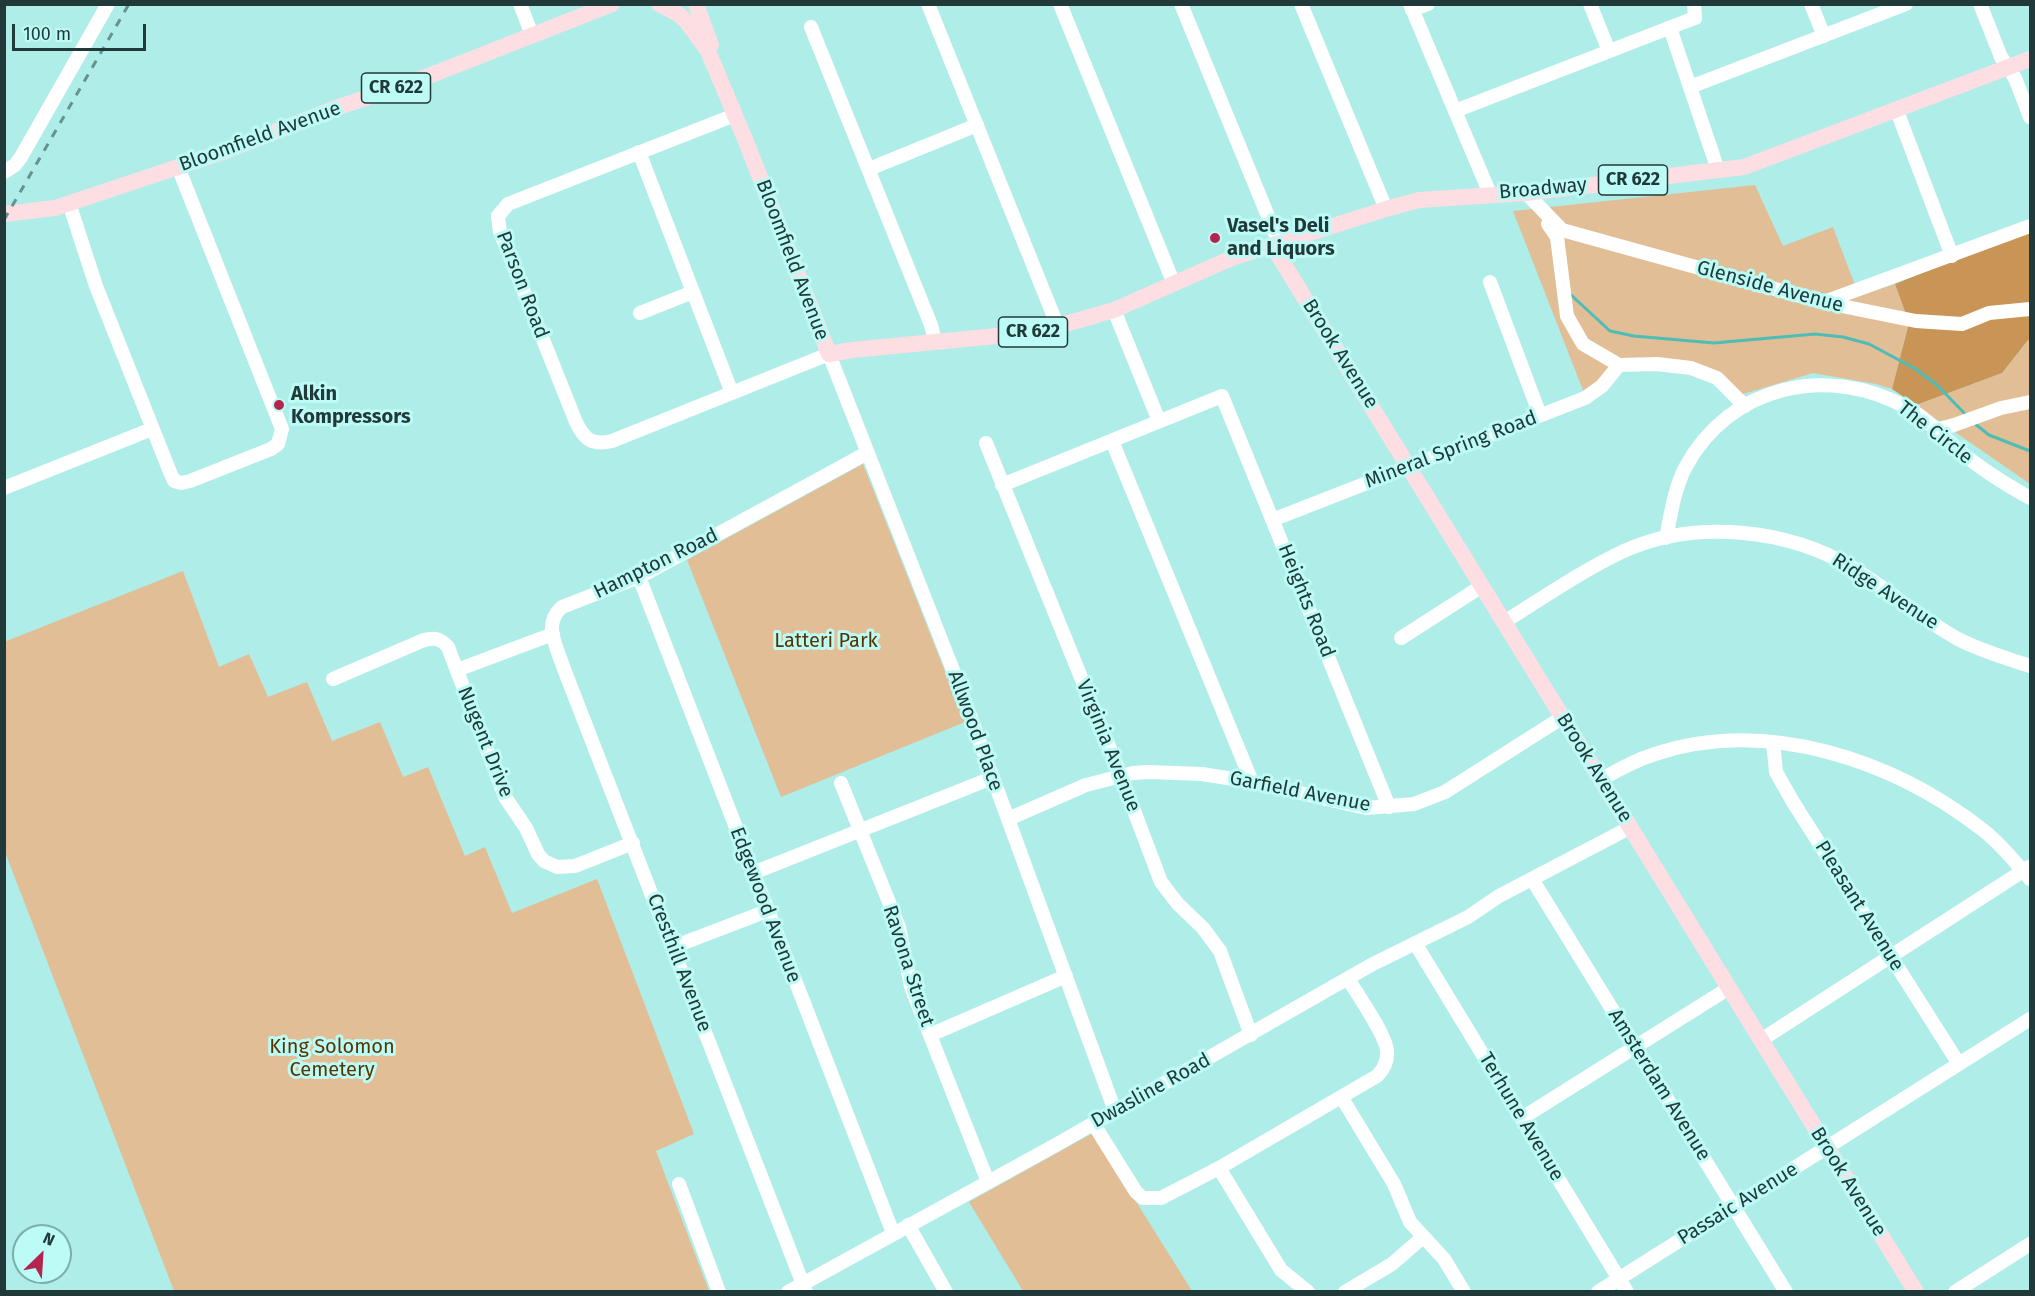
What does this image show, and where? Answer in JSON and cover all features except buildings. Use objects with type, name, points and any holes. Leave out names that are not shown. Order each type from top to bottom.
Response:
[{"type":"main road","name":"Bloomfield Avenue","points":[[4,214],[35,211],[69,203],[178,167],[426,77],[612,4]]},
{"type":"main road","name":"Bloomfield Avenue","points":[[658,4],[678,14],[687,22],[708,51],[829,354],[935,341],[1038,332],[1114,310],[1225,261]]},
{"type":"main road","name":"Bloomfield Avenue","points":[[696,4],[711,44],[708,51]]},
{"type":"main road","name":"Broadway","points":[[1225,261],[1419,200],[1526,193],[1718,170],[1758,163],[2031,59]]},
{"type":"main road","name":"Brook Avenue","points":[[1275,244],[1408,466],[1916,1292]]},
{"type":"street","points":[[4,172],[15,165],[21,157],[108,4]]},
{"type":"street","points":[[520,4],[532,35]]},
{"type":"street","points":[[928,4],[1058,327]]},
{"type":"street","points":[[1060,4],[1174,284]]},
{"type":"street","points":[[1181,4],[1275,244]]},
{"type":"street","points":[[1301,4],[1386,209]]},
{"type":"street","points":[[1428,4],[1411,7],[1490,194]]},
{"type":"street","points":[[1590,4],[1609,51]]},
{"type":"street","points":[[1455,111],[1695,18],[1694,4]]},
{"type":"street","points":[[1811,4],[1824,36]]},
{"type":"street","points":[[1690,87],[1906,4]]},
{"type":"street","points":[[1980,4],[2001,57],[2015,78],[2031,117]]},
{"type":"street","points":[[811,27],[931,325],[935,341]]},
{"type":"street","points":[[1670,28],[1718,170]]},
{"type":"street","points":[[1897,111],[1952,256]]},
{"type":"street","name":"Parson Road","points":[[732,393],[603,443],[593,443],[586,439],[581,434],[498,223],[498,216],[508,204],[735,115]]},
{"type":"street","points":[[869,169],[977,125]]},
{"type":"street","points":[[639,152],[732,393],[829,354]]},
{"type":"street","points":[[69,203],[96,286],[174,481],[181,483],[191,480],[261,453],[278,444],[282,429],[178,167]]},
{"type":"street","points":[[1526,193],[1557,237],[1567,316],[1582,344],[1619,364],[1658,364],[1691,368],[1717,378],[1745,406]]},
{"type":"street","name":"Glenside Avenue","points":[[1526,193],[1562,230],[1822,302],[1916,321],[1962,324],[1989,313],[2031,309]]},
{"type":"street","points":[[1822,302],[2031,226]]},
{"type":"street","points":[[1490,282],[1540,415]]},
{"type":"street","points":[[640,313],[693,292]]},
{"type":"street","points":[[1002,485],[1159,421],[1114,310]]},
{"type":"street","name":"Allwood Place","points":[[829,354],[934,621],[1115,1111]]},
{"type":"street","name":"Mineral Spring Road","points":[[1272,520],[1585,398],[1602,386],[1619,364]]},
{"type":"street","name":"The Circle","points":[[1666,538],[1679,483],[1693,454],[1718,427],[1745,406],[1780,390],[1811,384],[1849,386],[1892,400],[1909,409],[1994,478],[2031,498]]},
{"type":"street","name":"Heights Road","points":[[1159,421],[1222,396],[1389,807]]},
{"type":"street","points":[[1935,430],[2001,408],[2031,402]]},
{"type":"street","points":[[4,488],[152,429]]},
{"type":"street","points":[[1112,441],[1252,782]]},
{"type":"street","name":"Virginia Avenue","points":[[986,444],[1121,776],[1161,882],[1174,899],[1203,928],[1220,951],[1251,1035]]},
{"type":"street","name":"Hampton Road","points":[[553,633],[550,624],[554,614],[562,606],[639,577],[867,453]]},
{"type":"street","name":"Ridge Avenue","points":[[1504,621],[1585,571],[1627,549],[1666,538],[1697,533],[1751,534],[1768,536],[1822,552],[1867,577],[1958,639],[2031,666]]},
{"type":"street","name":"Edgewood Avenue","points":[[639,577],[893,1233]]},
{"type":"street","points":[[1401,638],[1482,586]]},
{"type":"street","points":[[457,670],[553,633]]},
{"type":"street","name":"Cresthill Avenue","points":[[553,633],[564,669],[804,1287]]},
{"type":"street","name":"Nugent Drive","points":[[333,679],[430,638],[443,641],[448,647],[506,797],[544,861],[557,867],[575,866],[633,843]]},
{"type":"street","name":"Garfield Avenue","points":[[1008,819],[1086,785],[1148,772],[1202,774],[1252,782],[1366,808],[1423,802],[1445,792],[1563,717]]},
{"type":"street","points":[[1602,779],[1639,759],[1676,748],[1716,741],[1773,742],[1816,749],[1881,770],[1927,792],[1984,831],[2028,872],[1761,1040]]},
{"type":"street","name":"Pleasant Avenue","points":[[1773,742],[1776,772],[1793,802],[1959,1064]]},
{"type":"street","points":[[753,873],[992,778]]},
{"type":"street","name":"Ravona Street","points":[[841,783],[899,927],[911,987],[988,1182]]},
{"type":"street","name":"Dwasline Road","points":[[788,1292],[804,1287],[893,1233],[1251,1035],[1371,965],[1468,917],[1532,879],[1631,827]]},
{"type":"street","name":"Amsterdam Avenue","points":[[1532,879],[1786,1292]]},
{"type":"street","points":[[673,947],[767,911]]},
{"type":"street","name":"Terhune Avenue","points":[[1415,943],[1627,1292]]},
{"type":"street","points":[[930,1035],[1066,976]]},
{"type":"street","points":[[1093,1123],[1136,1192],[1143,1198],[1161,1198],[1218,1168],[1342,1098],[1377,1077],[1383,1070],[1388,1052],[1386,1043],[1348,980]]},
{"type":"street","points":[[1522,1118],[1729,988]]},
{"type":"street","name":"Passaic Avenue","points":[[1598,1292],[2031,1019]]},
{"type":"street","points":[[1342,1098],[1395,1184],[1410,1222],[1444,1259],[1464,1292]]},
{"type":"street","points":[[1218,1168],[1281,1270],[1308,1292]]},
{"type":"street","points":[[679,1184],[719,1292]]},
{"type":"street","points":[[908,1225],[946,1292]]},
{"type":"street","points":[[1345,1292],[1392,1264],[1423,1237]]},
{"type":"street","points":[[1955,1292],[2031,1244]]},
{"type":"green space","points":[[1755,185],[1783,246],[1833,227],[1859,296],[1895,284],[1909,323],[1892,389],[1813,373],[1740,395],[1712,378],[1618,365],[1586,398],[1513,211]]},
{"type":"green space","points":[[2028,340],[2030,341],[2030,484],[1916,405],[2002,373]]},
{"type":"green space","name":"Latteri Park","points":[[863,464],[965,722],[781,797],[687,560]]},
{"type":"green space","name":"King Solomon Cemetery","points":[[183,571],[219,667],[249,654],[268,697],[307,682],[332,741],[380,722],[403,777],[428,767],[465,856],[485,847],[512,913],[597,879],[694,1134],[656,1151],[709,1291],[174,1291],[5,852],[4,642]]},
{"type":"green space","points":[[1093,1133],[1192,1291],[1023,1291],[969,1202]]},
{"type":"shaded area","points":[[2030,229],[2030,341],[2028,340],[2002,373],[1916,405],[1892,389],[1909,323],[1895,284]]},
{"type":"waterway","points":[[1570,294],[1610,331],[1634,336],[1714,343],[1815,334],[1843,337],[1869,344],[1914,368],[1937,385],[1967,416]]},
{"type":"waterway","points":[[1974,423],[1989,435],[2030,451]]},
{"type":"railway","points":[[4,220],[129,4]]},
{"type":"place","name":"Vasel's Deli and Liquors","points":[[1215,238]]},
{"type":"place","name":"Alkin Kompressors","points":[[279,405]]}]
